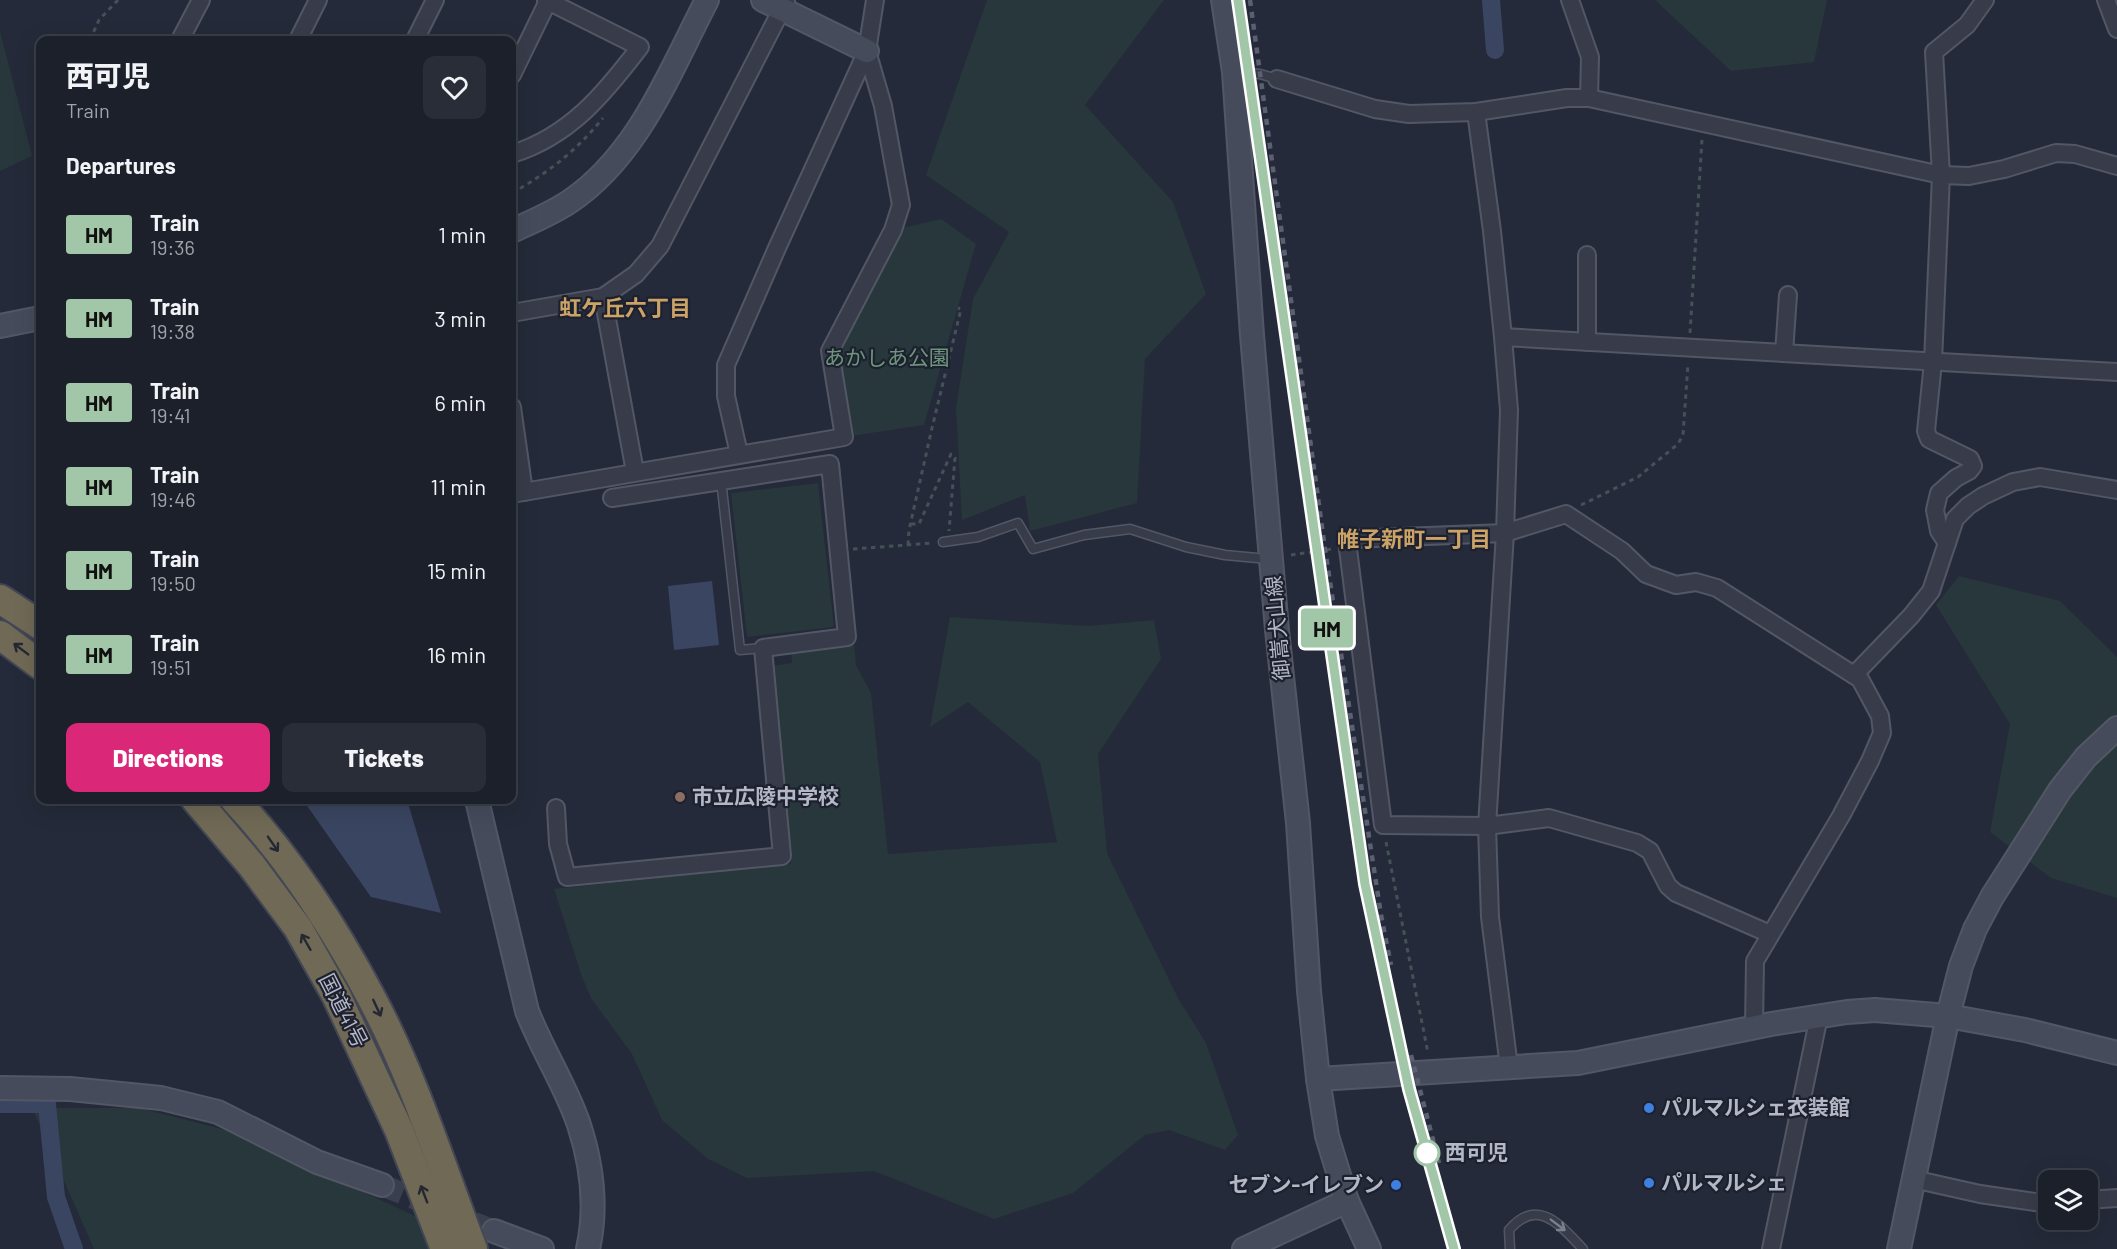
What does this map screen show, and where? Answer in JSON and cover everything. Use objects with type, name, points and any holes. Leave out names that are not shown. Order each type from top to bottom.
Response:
[{"type":"highway","points":[[0,599],[36,622]]},
{"type":"highway","points":[[0,636],[36,661]]},
{"type":"highway","name":"国道41号","points":[[199,804],[252,866],[298,928],[336,995],[399,1130],[445,1249]]},
{"type":"highway","name":"国道41号","points":[[239,804],[266,833],[323,914],[373,1000],[483,1240]]},
{"type":"street","points":[[182,36],[201,0]]},
{"type":"street","points":[[300,36],[318,0]]},
{"type":"street","points":[[417,36],[435,0]]},
{"type":"street","points":[[516,229],[571,201],[604,172],[616,158],[645,120],[707,0]]},
{"type":"street","points":[[739,454],[726,396],[726,364],[781,237],[867,51],[874,0]]},
{"type":"street","name":"御嵩犬山線","points":[[1223,0],[1234,72],[1252,335],[1271,559],[1298,823],[1318,1079],[1327,1136],[1347,1201],[1369,1249]]},
{"type":"street","points":[[1570,0],[1590,57],[1589,98]]},
{"type":"street","points":[[1947,543],[1939,531],[1935,510],[1939,493],[1973,466],[1971,459],[1929,439],[1926,431],[1933,362],[1941,175],[1934,52],[1967,25],[1985,0]]},
{"type":"street","points":[[2106,0],[2117,29]]},
{"type":"street","points":[[516,67],[547,1],[640,47],[590,108],[557,134],[516,153]]},
{"type":"street","points":[[516,312],[603,297],[636,274],[660,246],[777,3],[867,51],[883,106],[901,205],[893,230],[830,351],[844,437],[518,493],[516,464]]},
{"type":"street","points":[[1277,79],[1340,100],[1375,109],[1409,114],[1476,112],[1568,98],[1589,98],[1941,175],[1969,176],[2004,169],[2056,153],[2075,154],[2117,166]]},
{"type":"street","points":[[1476,112],[1503,337],[1509,410],[1505,533],[1487,826],[1490,917],[1509,1067]]},
{"type":"street","points":[[1587,255],[1587,342]]},
{"type":"street","points":[[1784,353],[1788,295]]},
{"type":"street","points":[[603,297],[635,472]]},
{"type":"street","points":[[0,326],[36,319]]},
{"type":"street","points":[[1503,337],[2117,372]]},
{"type":"street","points":[[556,808],[558,844],[567,877],[783,856],[763,648],[846,637],[842,550],[830,464],[612,498]]},
{"type":"street","points":[[1854,675],[1911,616],[1931,591],[1955,519],[1968,506],[2013,482],[2040,477],[2117,490]]},
{"type":"street","points":[[1754,1028],[1755,961],[1841,816],[1882,733],[1880,716],[1860,679],[1717,588],[1696,582],[1676,585],[1646,574],[1622,551],[1566,514],[1505,533],[1350,539],[1348,549],[1383,825],[1487,826],[1549,818],[1637,843],[1650,852],[1668,886],[1676,893],[1770,934]]},
{"type":"street","points":[[1899,1249],[1948,1016],[1961,966],[1975,929],[1992,897],[2060,790],[2086,758],[2117,728]]},
{"type":"street","points":[[478,804],[527,1011],[536,1036],[579,1124],[588,1160],[593,1203],[588,1249]]},
{"type":"street","points":[[1318,1079],[1578,1063],[1819,1016],[1875,1010],[1948,1016],[2025,1030],[2117,1053]]},
{"type":"street","points":[[1771,1249],[1819,1016]]},
{"type":"street","points":[[0,1088],[70,1089],[161,1098],[218,1112],[316,1162],[382,1185]]},
{"type":"street","points":[[1913,1179],[1980,1194],[2038,1202]]},
{"type":"street","points":[[2098,1199],[2117,1198]]},
{"type":"street","points":[[1244,1249],[1347,1201]]},
{"type":"street","points":[[483,1240],[542,1249]]},
{"type":"lane","points":[[1234,72],[1260,74],[1277,79]]},
{"type":"lane","points":[[721,480],[740,650],[763,648]]},
{"type":"lane","points":[[945,542],[978,537],[1018,522],[1033,549],[1084,535],[1130,529],[1186,547],[1225,555],[1271,559]]},
{"type":"lane","points":[[1510,1249],[1509,1230],[1518,1220],[1534,1214],[1548,1218],[1561,1226],[1583,1249]]},
{"type":"path","points":[[92,36],[99,20],[118,0]]},
{"type":"path","points":[[908,545],[932,428],[962,309],[958,308]]},
{"type":"path","points":[[842,550],[945,542],[955,458],[951,454],[919,524],[911,524]]},
{"type":"path","points":[[1271,559],[1316,550],[1348,549]]},
{"type":"path","points":[[1383,825],[1432,1072]]},
{"type":"green space","points":[[987,0],[1164,0],[1085,105],[1173,202],[1206,294],[1145,359],[1137,503],[1030,531],[1025,495],[962,520],[956,408],[973,299],[1009,232],[926,175]]},
{"type":"green space","points":[[1655,0],[1827,0],[1814,62],[1731,71]]},
{"type":"green space","points":[[0,31],[32,156],[0,171]]},
{"type":"green space","name":"あかしあ公園","points":[[941,219],[976,244],[924,425],[844,437],[830,351],[893,230]]},
{"type":"green space","points":[[818,483],[834,627],[747,637],[731,493]]},
{"type":"green space","points":[[1959,576],[2060,601],[2117,657],[2117,898],[2051,878],[1990,832],[2010,724],[1936,605]]},
{"type":"green space","points":[[950,617],[1088,626],[1154,620],[1161,659],[1098,754],[1107,853],[1178,998],[1206,1043],[1238,1135],[1225,1150],[1169,1130],[1145,1135],[1073,1193],[994,1219],[874,1171],[747,1178],[708,1159],[662,1120],[632,1054],[591,998],[554,889],[791,864],[772,666],[792,663],[791,651],[854,643],[856,665],[871,693],[888,854],[1057,842],[1040,762],[968,702],[930,727]]},
{"type":"green space","points":[[32,1108],[139,1108],[234,1132],[486,1249],[94,1249]]},
{"type":"water","points":[[712,581],[719,645],[674,650],[668,586]]},
{"type":"water","points":[[306,804],[408,804],[441,913],[371,897]]},
{"type":"waterway","points":[[1491,0],[1495,50]]},
{"type":"waterway","points":[[0,1104],[47,1104],[56,1197],[74,1249]]},
{"type":"tunnel","points":[[382,1185],[494,1231]]},
{"type":"railway","points":[[1238,0],[1365,884],[1409,1089],[1454,1249]]},
{"type":"railway","points":[[1250,0],[1325,549],[1381,915],[1391,965]]},
{"type":"railway","points":[[1411,1055],[1439,1163]]},
{"type":"train","name":"HM","points":[[1238,0],[1365,884],[1409,1089],[1454,1249]]},
{"type":"place","name":"市立広陵中学校","points":[[680,797]]},
{"type":"place","name":"パルマルシェ衣装館","points":[[1649,1108]]},
{"type":"place","name":"西可児","points":[[1427,1153]]},
{"type":"place","name":"パルマルシェ","points":[[1649,1183]]},
{"type":"place","name":"セブン-イレブン","points":[[1396,1185]]},
{"type":"district","name":"虹ケ丘六丁目","points":[[625,308]]},
{"type":"district","name":"帷子新町一丁目","points":[[1414,539]]}]
